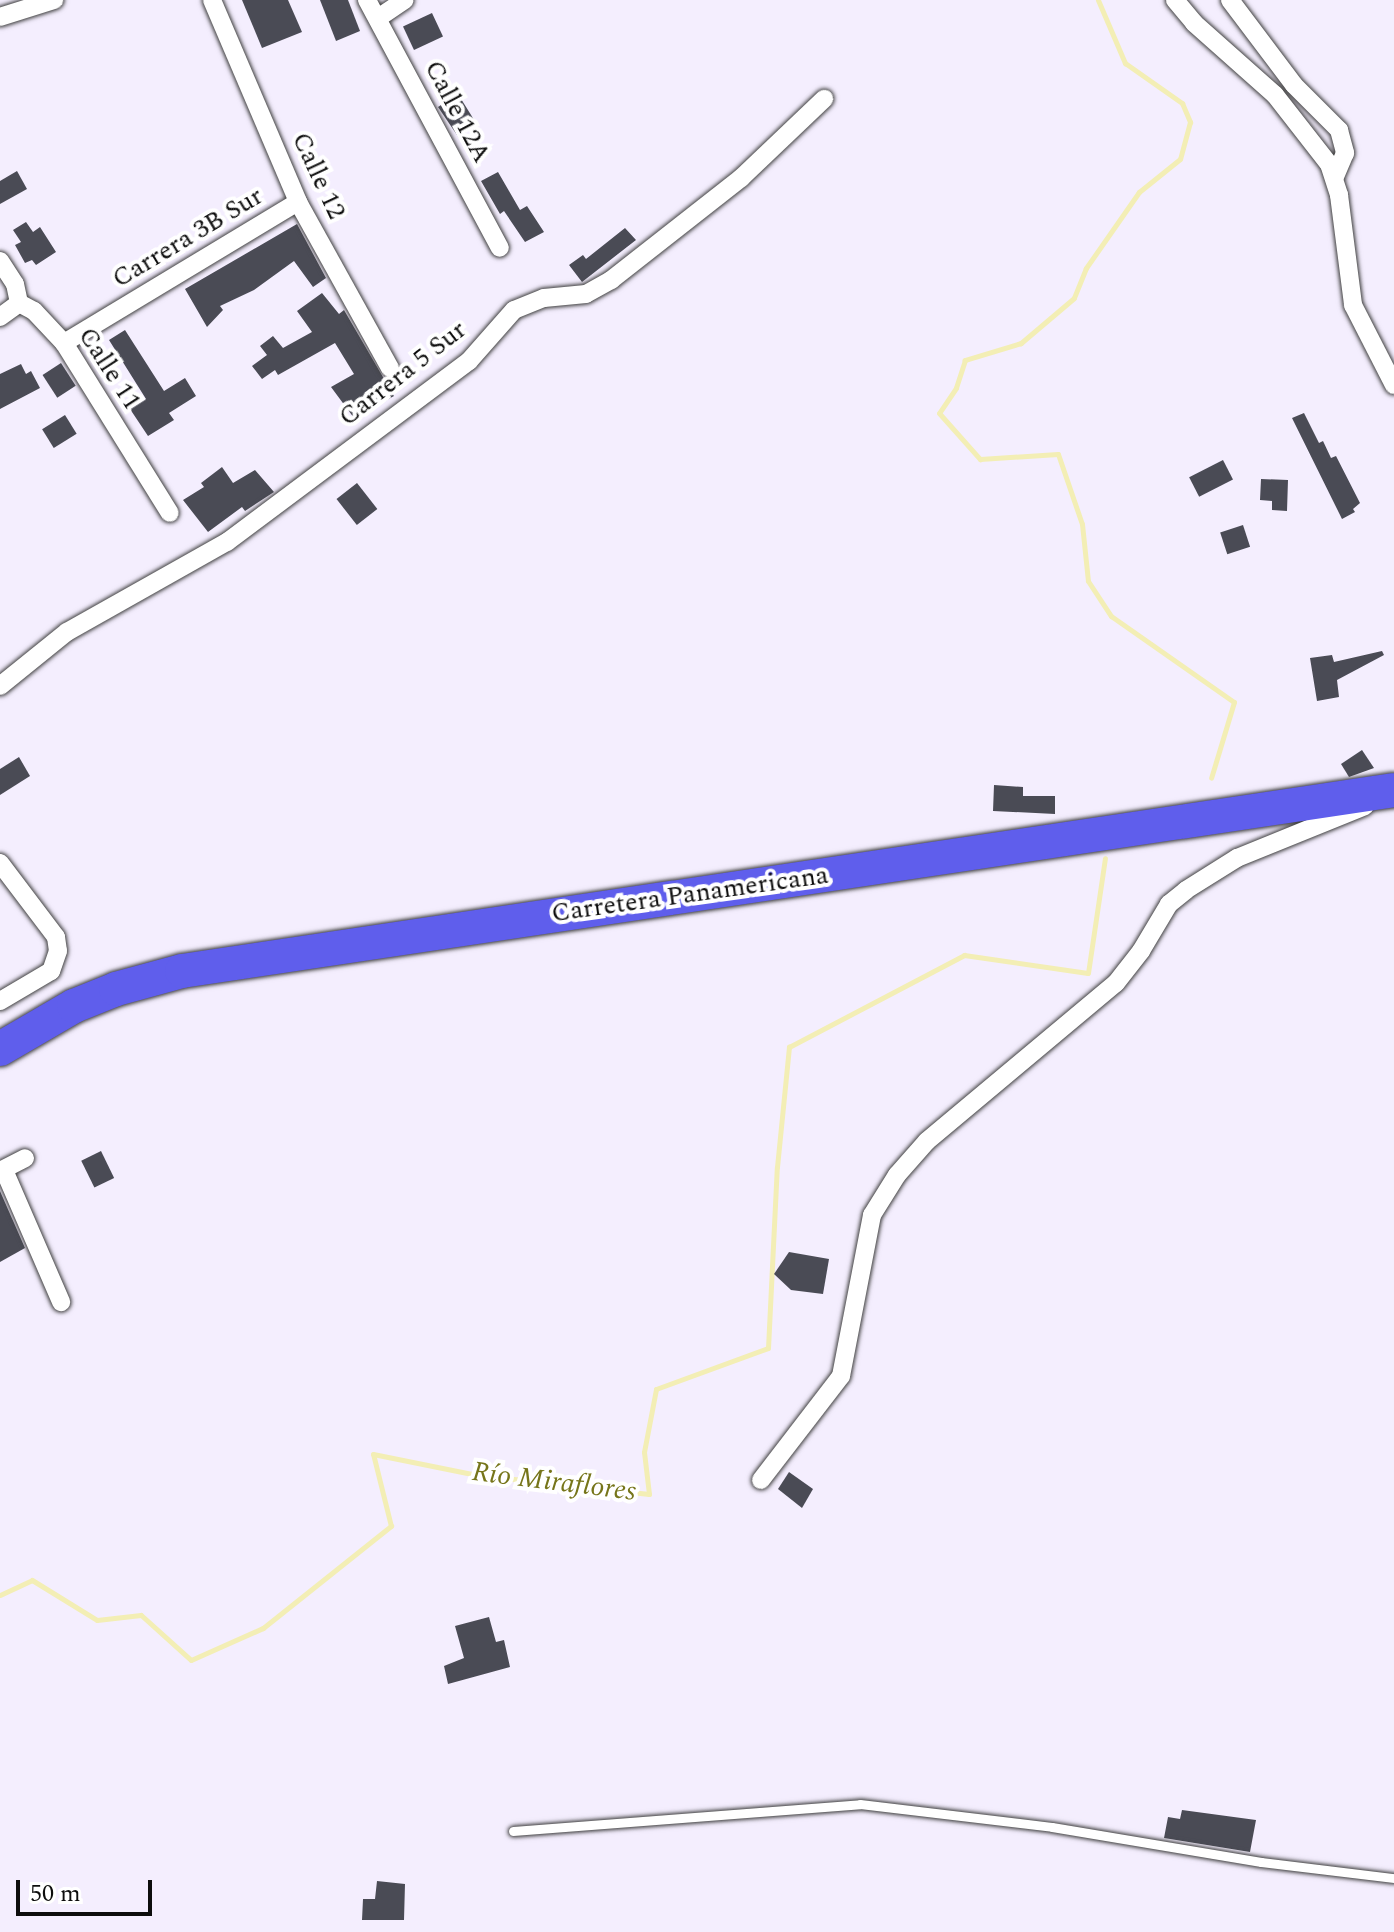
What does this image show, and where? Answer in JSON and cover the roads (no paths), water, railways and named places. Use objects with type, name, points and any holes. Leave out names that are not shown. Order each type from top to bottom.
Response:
[{"type":"highway","name":"Carretera Panamericana","points":[[0,1049],[74,1006],[116,989],[182,971],[1394,792]]},
{"type":"street","points":[[0,17],[54,0]]},
{"type":"street","name":"Calle 12","points":[[212,0],[298,202],[390,368]]},
{"type":"street","name":"Calle 12A","points":[[367,0],[500,248]]},
{"type":"street","points":[[378,18],[405,0]]},
{"type":"street","points":[[1175,0],[1194,23],[1275,95],[1335,176],[1353,305],[1394,385]]},
{"type":"street","points":[[1230,0],[1294,85],[1339,130],[1345,153],[1335,176]]},
{"type":"street","name":"Carrera 5 Sur","points":[[0,686],[67,632],[227,542],[469,361],[514,310],[544,298],[586,294],[611,280],[741,178],[824,99]]},
{"type":"street","name":"Carrera 3B Sur","points":[[64,343],[298,202]]},
{"type":"street","name":"Calle 11","points":[[0,261],[15,284],[19,303],[34,311],[64,343],[170,513]]},
{"type":"street","points":[[0,317],[19,303]]},
{"type":"street","points":[[761,1480],[841,1376],[872,1215],[897,1175],[927,1141],[1116,983],[1141,951],[1169,904],[1186,890],[1237,858],[1394,792]]},
{"type":"street","points":[[0,863],[56,937],[58,951],[51,971],[0,1001]]},
{"type":"street","points":[[25,1158],[2,1171],[61,1302]]},
{"type":"lane","points":[[513,1831],[860,1804],[1052,1827],[1261,1862],[1394,1878]]},
{"type":"waterway","points":[[1098,0],[1125,63],[1182,103],[1190,122],[1180,159],[1139,192],[1086,268],[1074,298],[1021,343],[965,360],[956,388],[939,413],[980,459],[1058,454],[1082,524],[1088,581],[1111,616],[1234,702],[1211,778]]},
{"type":"waterway","name":"Río Miraflores","points":[[0,1595],[32,1580],[97,1620],[141,1615],[191,1660],[263,1628],[391,1526],[373,1454],[477,1475],[649,1494],[644,1452],[656,1389],[768,1348],[777,1167],[789,1047],[964,955],[1088,973],[1105,858]]}]
